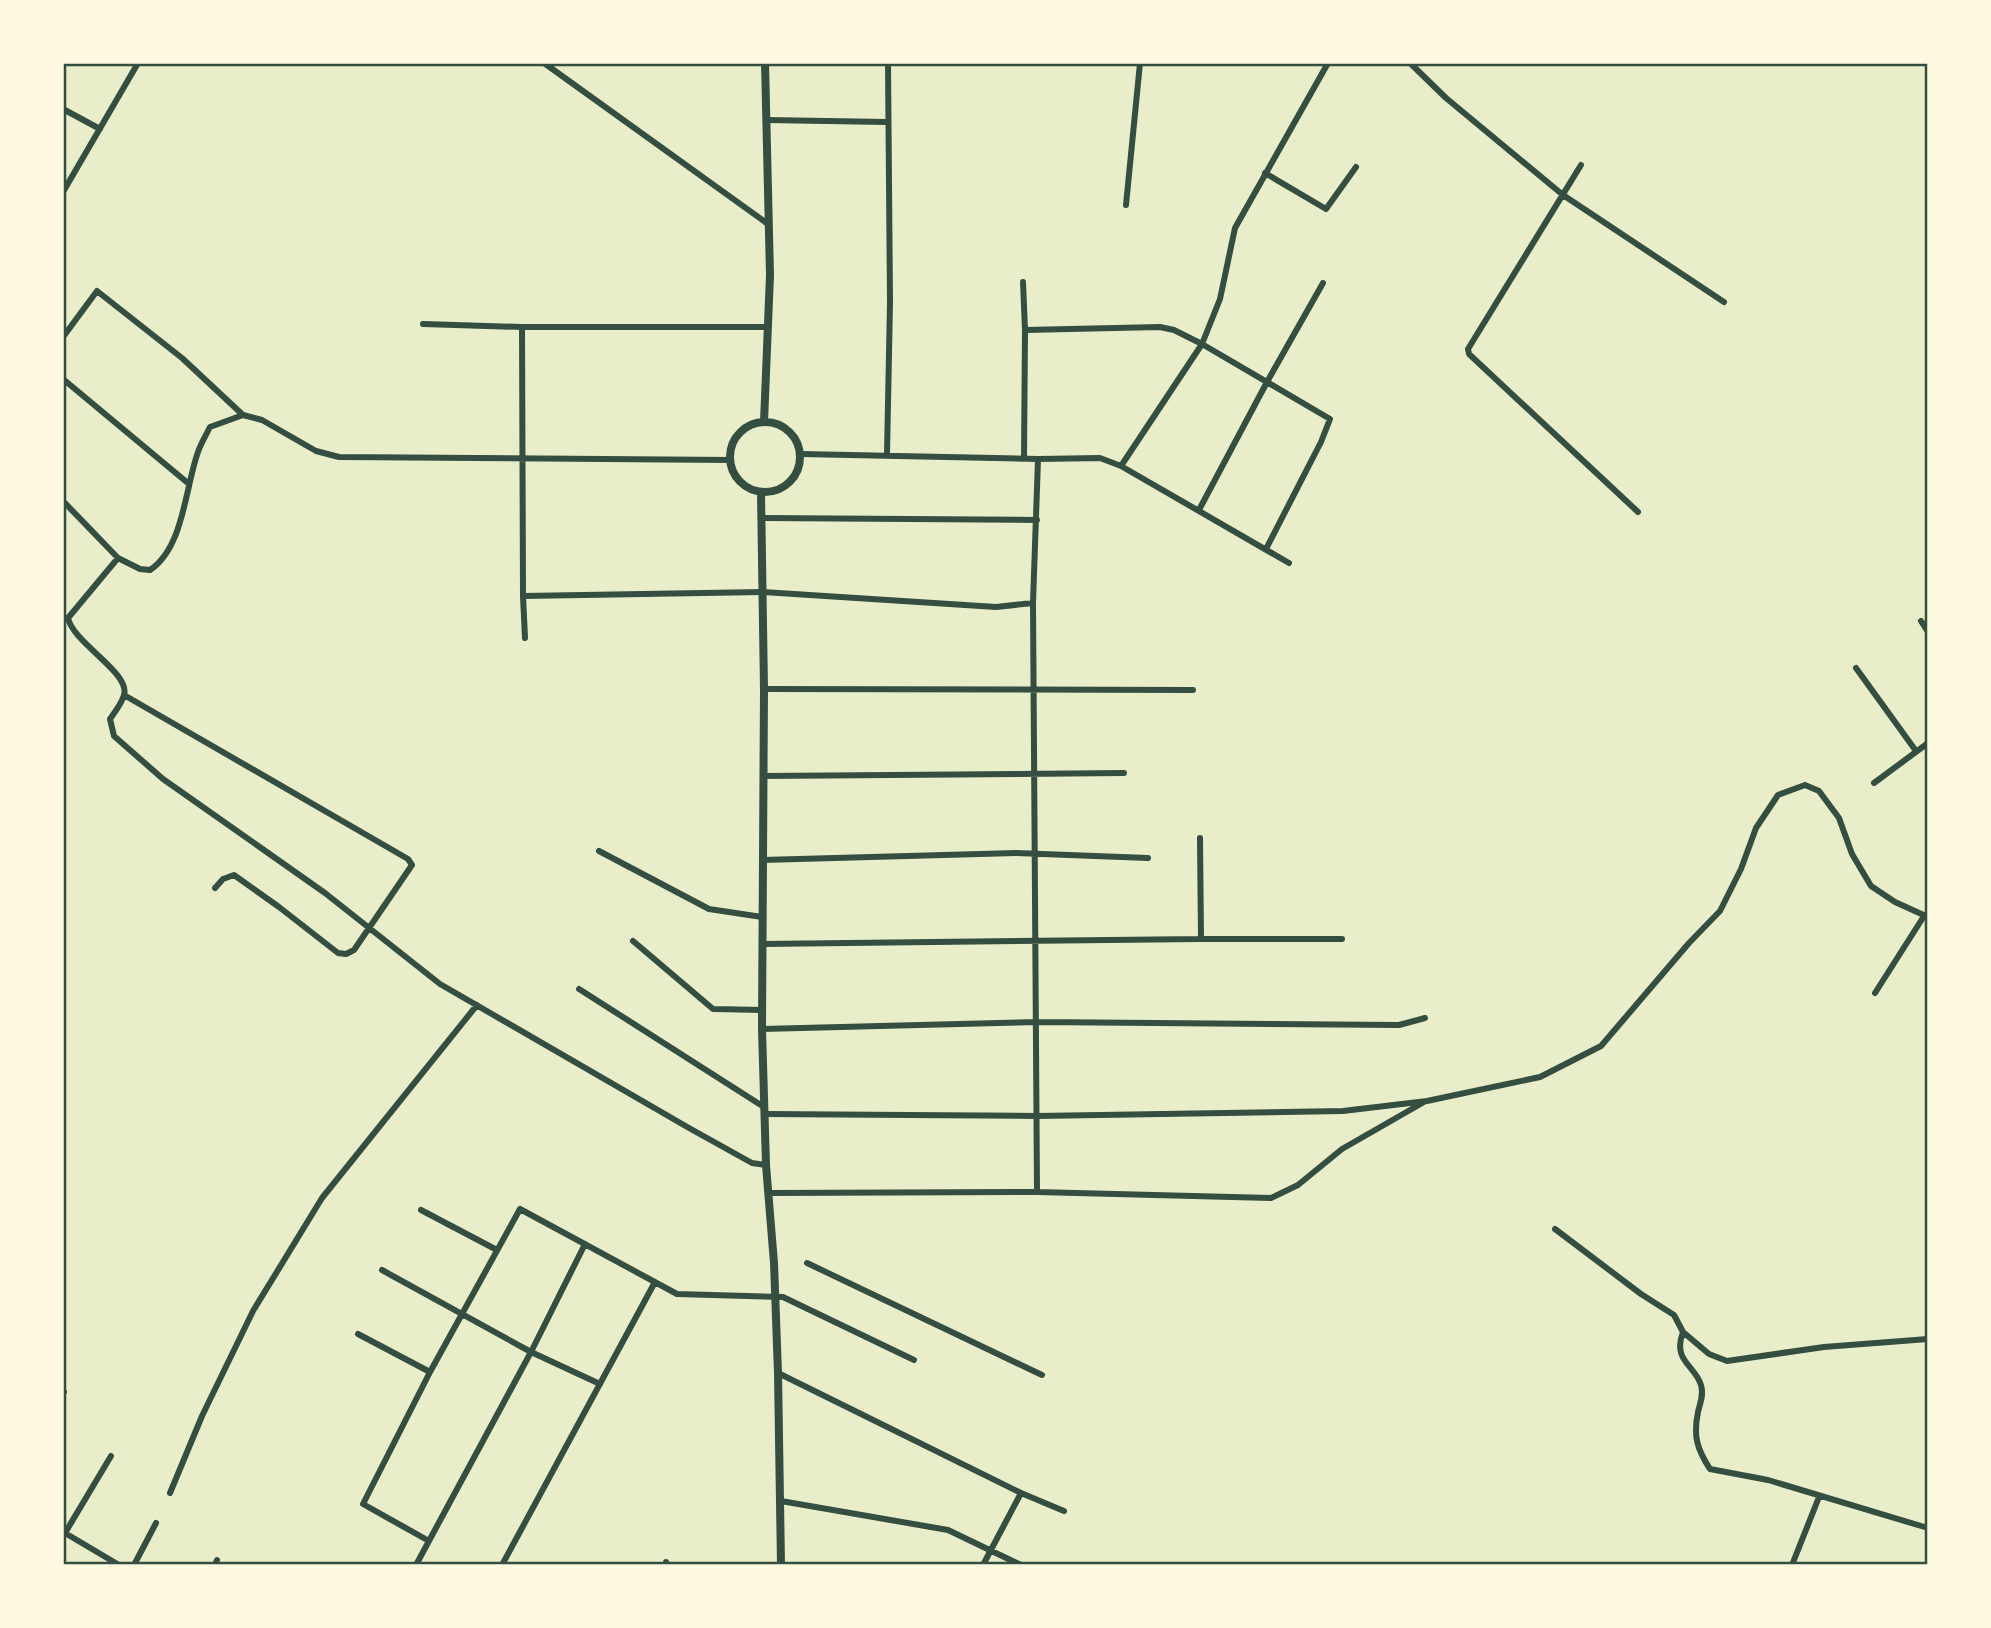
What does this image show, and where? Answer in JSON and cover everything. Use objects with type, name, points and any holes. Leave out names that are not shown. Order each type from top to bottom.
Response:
[{"type":"street","points":[[63,192],[138,63]]},
{"type":"street","points":[[544,63],[768,224]]},
{"type":"street","points":[[764,422],[768,327],[765,63]]},
{"type":"street","points":[[887,454],[890,302],[888,63]]},
{"type":"street","points":[[1126,205],[1140,63]]},
{"type":"street","points":[[1121,466],[1202,344],[1220,299],[1235,228],[1328,63]]},
{"type":"street","points":[[1410,63],[1446,98],[1563,195],[1724,302]]},
{"type":"street","points":[[63,109],[100,129]]},
{"type":"street","points":[[766,120],[887,122]]},
{"type":"street","points":[[1581,165],[1468,349],[1469,354],[1637,512]]},
{"type":"street","points":[[1265,173],[1326,209],[1356,167]]},
{"type":"street","points":[[1023,282],[1024,458]]},
{"type":"street","points":[[1199,510],[1323,282]]},
{"type":"street","points":[[63,337],[97,291],[182,358],[243,415],[262,421],[316,451],[339,457],[730,460]]},
{"type":"street","points":[[423,324],[522,327],[768,327]]},
{"type":"street","points":[[522,327],[525,638]]},
{"type":"street","points":[[1025,330],[1160,327],[1174,330],[1320,412],[1330,422],[1266,549]]},
{"type":"street","points":[[63,379],[189,484]]},
{"type":"street","points":[[63,501],[118,558],[141,569],[150,570],[158,565],[170,549],[198,451],[210,427],[243,415]]},
{"type":"street","points":[[764,422],[784,428],[792,435],[801,454],[800,464],[790,483],[771,492],[761,493],[740,482],[733,472],[730,460],[735,438],[753,424],[764,422]]},
{"type":"street","points":[[801,454],[1100,458],[1121,466],[1289,563]]},
{"type":"street","points":[[1037,1192],[1033,603],[1038,459]]},
{"type":"street","points":[[761,493],[764,690],[762,1029],[766,1164],[778,1373],[781,1565]]},
{"type":"street","points":[[761,518],[1037,520]]},
{"type":"street","points":[[118,558],[65,617],[78,639],[104,661],[121,681],[124,695],[110,719],[114,736],[121,743],[163,779],[325,893],[440,984],[752,1163],[766,1164]]},
{"type":"street","points":[[523,596],[763,592],[996,607],[1033,603]]},
{"type":"street","points":[[1921,621],[1928,632]]},
{"type":"street","points":[[1856,668],[1916,751]]},
{"type":"street","points":[[764,690],[1193,690]]},
{"type":"street","points":[[124,695],[408,859],[412,865],[354,950],[341,954],[233,875],[223,879],[215,888]]},
{"type":"street","points":[[1874,783],[1928,743]]},
{"type":"street","points":[[763,776],[1124,774]]},
{"type":"street","points":[[579,989],[764,1111],[1037,1116],[1342,1111],[1427,1101],[1540,1077],[1601,1046],[1720,911],[1741,869],[1756,828],[1778,795],[1805,785],[1819,791],[1839,818],[1852,854],[1871,886],[1895,902],[1926,917],[1875,993]]},
{"type":"street","points":[[1200,838],[1201,939]]},
{"type":"street","points":[[600,851],[709,909],[762,917]]},
{"type":"street","points":[[762,860],[1035,854],[1148,858]]},
{"type":"street","points":[[762,944],[1342,939]]},
{"type":"street","points":[[633,941],[713,1009],[763,1010]]},
{"type":"street","points":[[170,1493],[202,1416],[253,1311],[323,1198],[477,1005]]},
{"type":"street","points":[[762,1029],[1037,1022],[1399,1025],[1425,1018]]},
{"type":"street","points":[[768,1193],[1037,1192],[1270,1198],[1298,1185],[1342,1149],[1427,1101]]},
{"type":"street","points":[[429,1541],[363,1504],[430,1372],[520,1209],[677,1294],[783,1297],[914,1360]]},
{"type":"street","points":[[421,1210],[497,1250]]},
{"type":"street","points":[[1555,1228],[1641,1294],[1674,1315],[1683,1332],[1709,1354],[1727,1361],[1824,1347],[1928,1339]]},
{"type":"street","points":[[416,1565],[531,1352],[585,1244]]},
{"type":"street","points":[[807,1263],[1042,1375]]},
{"type":"street","points":[[382,1270],[531,1352],[600,1384]]},
{"type":"street","points":[[502,1565],[655,1282]]},
{"type":"street","points":[[1683,1332],[1679,1343],[1681,1354],[1701,1383],[1703,1394],[1696,1433],[1698,1451],[1710,1469],[1768,1480],[1928,1528]]},
{"type":"street","points":[[358,1334],[430,1372]]},
{"type":"street","points":[[778,1373],[1021,1493],[1064,1511]]},
{"type":"street","points":[[111,1456],[64,1533],[119,1565]]},
{"type":"street","points":[[983,1565],[1021,1493]]},
{"type":"street","points":[[1793,1565],[1819,1497]]},
{"type":"street","points":[[780,1501],[948,1530],[1021,1565]]},
{"type":"street","points":[[134,1565],[156,1523]]}]
